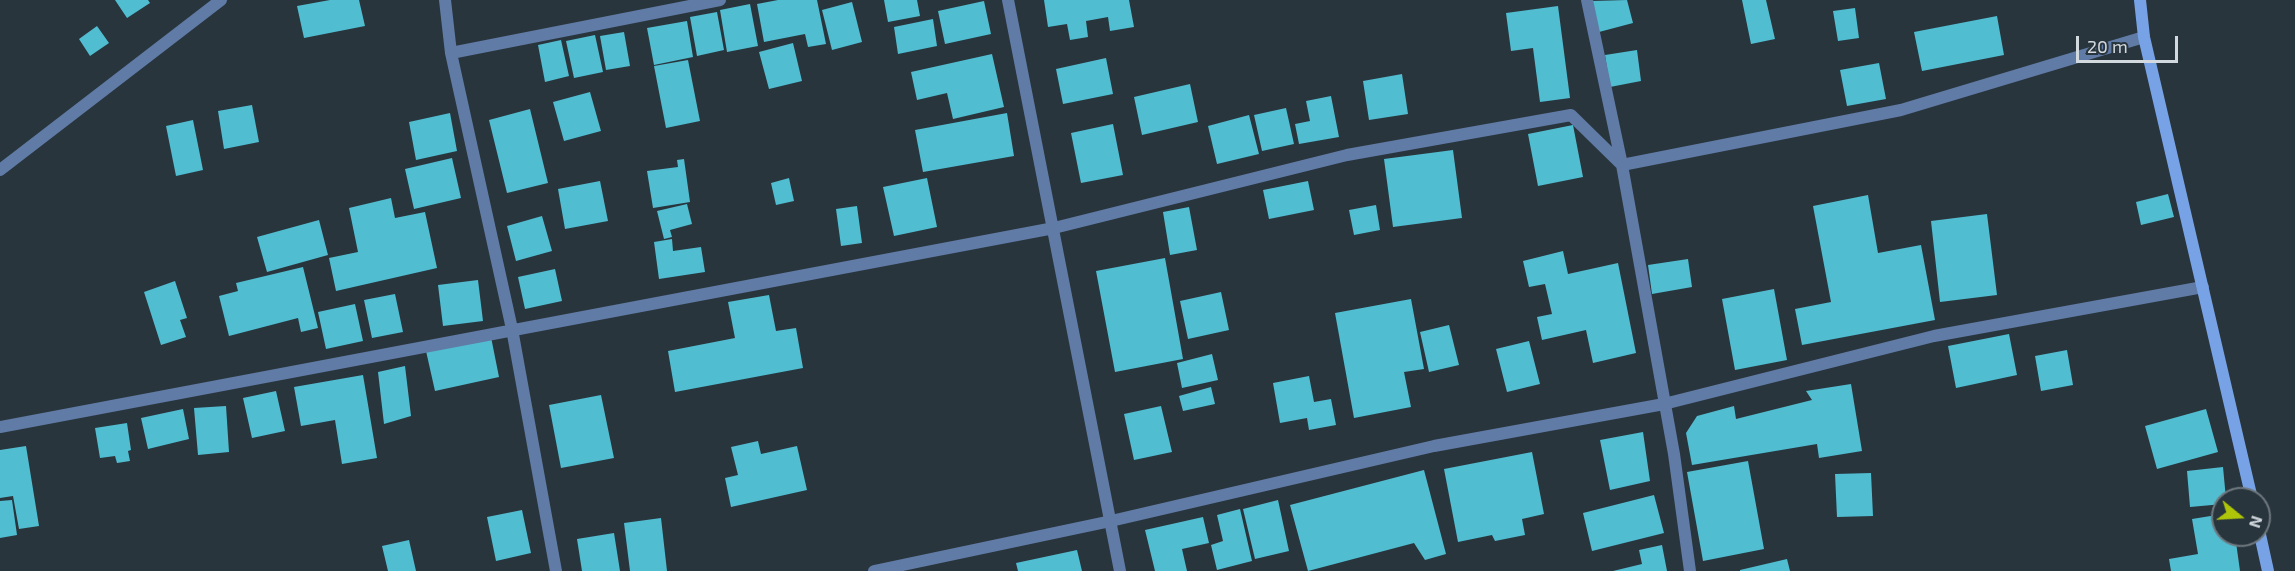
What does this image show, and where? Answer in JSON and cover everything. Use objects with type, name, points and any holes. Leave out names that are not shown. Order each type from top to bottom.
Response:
[{"type":"street","points":[[0,170],[221,0]]},
{"type":"street","points":[[445,0],[451,53],[512,329],[556,571]]},
{"type":"street","points":[[451,53],[720,0]]},
{"type":"street","points":[[1008,0],[1120,571]]},
{"type":"street","points":[[1587,0],[1622,165],[1664,404],[1690,571]]},
{"type":"street","points":[[2140,0],[2144,38],[2249,487]]},
{"type":"street","points":[[1622,165],[1901,110],[2144,38]]},
{"type":"street","points":[[0,427],[1053,228],[1347,154],[1571,115],[1622,165]]},
{"type":"street","points":[[874,571],[1111,521],[1434,446],[1664,404],[1934,336],[2203,287]]},
{"type":"street","points":[[2263,547],[2268,571]]},
{"type":"building","points":[[115,0],[148,0],[150,3],[127,18]]},
{"type":"building","points":[[330,0],[359,0],[365,26],[304,38],[297,6]]},
{"type":"building","points":[[778,0],[817,0],[826,44],[808,47],[805,34],[764,42],[757,4]]},
{"type":"building","points":[[884,0],[917,0],[920,16],[888,22]]},
{"type":"building","points":[[1044,0],[1129,0],[1134,27],[1110,31],[1108,17],[1086,21],[1088,37],[1070,40],[1067,24],[1048,27]]},
{"type":"building","points":[[1627,0],[1633,23],[1599,32],[1592,1]]},
{"type":"building","points":[[1742,0],[1766,0],[1775,39],[1751,44]]},
{"type":"building","points":[[984,1],[991,34],[945,44],[938,11]]},
{"type":"building","points":[[852,2],[862,42],[832,50],[822,10]]},
{"type":"building","points":[[750,4],[758,46],[727,52],[720,10]]},
{"type":"building","points":[[1558,6],[1570,98],[1540,102],[1533,48],[1511,51],[1506,13]]},
{"type":"building","points":[[1855,8],[1859,38],[1838,41],[1833,11]]},
{"type":"building","points":[[717,12],[724,50],[697,56],[690,17]]},
{"type":"building","points":[[1997,16],[2004,55],[1922,71],[1914,32]]},
{"type":"building","points":[[933,19],[937,46],[898,54],[894,27]]},
{"type":"building","points":[[687,21],[693,57],[654,65],[647,28]]},
{"type":"building","points":[[97,26],[109,43],[90,56],[79,39]]},
{"type":"building","points":[[624,32],[630,66],[606,70],[600,36]]},
{"type":"building","points":[[595,35],[603,72],[574,78],[566,41]]},
{"type":"building","points":[[561,40],[569,76],[545,82],[538,45]]},
{"type":"building","points":[[793,43],[802,81],[769,89],[759,52]]},
{"type":"building","points":[[1637,50],[1641,81],[1610,87],[1605,55]]},
{"type":"building","points":[[992,54],[1004,107],[953,119],[947,93],[917,100],[911,72]]},
{"type":"building","points":[[1106,58],[1113,94],[1063,104],[1056,69]]},
{"type":"building","points":[[688,60],[700,121],[666,128],[654,66]]},
{"type":"building","points":[[1879,63],[1886,99],[1847,106],[1840,70]]},
{"type":"building","points":[[1402,74],[1408,114],[1369,120],[1363,81]]},
{"type":"building","points":[[1190,84],[1198,122],[1142,135],[1134,97]]},
{"type":"building","points":[[590,92],[601,131],[564,141],[553,102]]},
{"type":"building","points":[[1331,96],[1339,137],[1299,144],[1295,124],[1310,121],[1306,101]]},
{"type":"building","points":[[252,105],[259,142],[224,149],[218,111]]},
{"type":"building","points":[[1286,108],[1294,144],[1262,151],[1254,115]]},
{"type":"building","points":[[530,109],[548,183],[507,193],[489,120]]},
{"type":"building","points":[[450,113],[457,151],[416,160],[409,122]]},
{"type":"building","points":[[1007,113],[1014,156],[923,172],[915,130]]},
{"type":"building","points":[[1249,115],[1259,154],[1217,164],[1208,126]]},
{"type":"building","points":[[193,120],[203,170],[176,176],[166,126]]},
{"type":"building","points":[[1113,124],[1123,175],[1081,183],[1071,133]]},
{"type":"building","points":[[1573,125],[1583,177],[1538,186],[1528,134]]},
{"type":"building","points":[[1453,150],[1462,218],[1393,227],[1384,159]]},
{"type":"building","points":[[452,158],[461,198],[414,209],[405,169]]},
{"type":"building","points":[[684,159],[690,202],[653,208],[647,171],[678,167],[677,160]]},
{"type":"building","points":[[789,178],[794,201],[776,205],[771,183]]},
{"type":"building","points":[[927,178],[937,227],[894,236],[883,187]]},
{"type":"building","points":[[600,181],[608,221],[565,229],[558,189]]},
{"type":"building","points":[[1308,181],[1314,210],[1269,219],[1263,190]]},
{"type":"building","points":[[2168,194],[2174,217],[2141,225],[2136,202]]},
{"type":"building","points":[[1868,195],[1878,253],[1921,245],[1935,320],[1802,345],[1795,309],[1831,302],[1813,206]]},
{"type":"building","points":[[391,198],[395,218],[425,212],[437,268],[336,291],[329,258],[358,252],[349,208]]},
{"type":"building","points":[[687,204],[692,224],[670,230],[672,237],[664,239],[657,211]]},
{"type":"building","points":[[1376,205],[1380,230],[1354,235],[1349,210]]},
{"type":"building","points":[[857,206],[862,243],[841,246],[836,209]]},
{"type":"building","points":[[1189,207],[1197,250],[1170,255],[1163,212]]},
{"type":"building","points":[[1987,214],[1997,295],[1940,302],[1931,221]]},
{"type":"building","points":[[542,216],[552,251],[516,261],[507,226]]},
{"type":"building","points":[[319,220],[328,255],[267,272],[257,237]]},
{"type":"building","points":[[672,239],[673,251],[701,247],[705,272],[659,279],[654,242]]},
{"type":"building","points":[[1563,251],[1568,274],[1618,263],[1636,353],[1593,363],[1586,330],[1542,340],[1537,317],[1552,314],[1545,284],[1529,287],[1523,261]]},
{"type":"building","points":[[1165,258],[1183,359],[1115,372],[1096,271]]},
{"type":"building","points":[[1688,259],[1692,287],[1652,294],[1648,265]]},
{"type":"building","points":[[303,267],[318,328],[301,332],[298,318],[229,336],[219,296],[238,291],[236,283]]},
{"type":"building","points":[[555,269],[562,301],[525,309],[518,277]]},
{"type":"building","points":[[478,280],[483,321],[443,326],[438,285]]},
{"type":"building","points":[[175,281],[187,318],[180,320],[186,337],[161,345],[144,292]]},
{"type":"building","points":[[1774,289],[1787,360],[1735,370],[1722,299]]},
{"type":"building","points":[[1221,292],[1229,330],[1188,339],[1180,301]]},
{"type":"building","points":[[395,294],[403,332],[372,338],[364,300]]},
{"type":"building","points":[[769,295],[776,331],[796,328],[803,368],[675,392],[668,351],[735,338],[728,302]]},
{"type":"building","points":[[1411,299],[1424,369],[1404,372],[1411,407],[1354,418],[1335,313]]},
{"type":"building","points":[[355,304],[363,341],[326,349],[318,312]]},
{"type":"building","points":[[1449,325],[1459,365],[1429,372],[1420,332]]},
{"type":"building","points":[[2009,334],[2017,375],[1956,388],[1948,346]]},
{"type":"building","points":[[491,337],[499,377],[435,391],[426,351]]},
{"type":"building","points":[[1529,341],[1540,384],[1507,392],[1496,349]]},
{"type":"building","points":[[2067,350],[2073,385],[2041,391],[2035,356]]},
{"type":"building","points":[[1212,354],[1218,380],[1182,388],[1177,363]]},
{"type":"building","points":[[405,366],[411,416],[384,424],[378,372]]},
{"type":"building","points":[[363,375],[377,458],[342,464],[335,420],[301,426],[294,387]]},
{"type":"building","points":[[1309,376],[1314,402],[1331,399],[1336,425],[1309,430],[1307,418],[1280,423],[1273,383]]},
{"type":"building","points":[[1851,384],[1862,451],[1819,458],[1817,444],[1692,465],[1686,433],[1697,416],[1734,406],[1736,419],[1812,400],[1806,391]]},
{"type":"building","points":[[1211,387],[1215,404],[1183,411],[1179,396]]},
{"type":"building","points":[[276,391],[285,431],[252,438],[243,398]]},
{"type":"building","points":[[601,395],[614,458],[561,468],[549,405]]},
{"type":"building","points":[[226,406],[229,452],[198,455],[194,408]]},
{"type":"building","points":[[1161,406],[1172,452],[1134,460],[1124,414]]},
{"type":"building","points":[[183,409],[189,439],[148,449],[141,418]]},
{"type":"building","points":[[2206,409],[2218,452],[2157,469],[2145,426]]},
{"type":"building","points":[[127,423],[131,450],[128,451],[130,461],[117,463],[115,456],[100,458],[95,428]]},
{"type":"building","points":[[1643,432],[1650,481],[1610,490],[1600,440]]},
{"type":"building","points":[[758,441],[761,454],[797,446],[807,490],[731,507],[725,478],[738,475],[731,447]]},
{"type":"building","points":[[26,446],[39,526],[19,529],[13,496],[0,498],[0,450]]},
{"type":"building","points":[[1532,452],[1544,514],[1522,519],[1525,535],[1495,541],[1492,535],[1458,542],[1444,469]]},
{"type":"building","points":[[1748,461],[1764,549],[1703,561],[1687,472]]},
{"type":"building","points":[[2223,467],[2225,487],[2211,487],[2211,505],[2190,507],[2187,471]]},
{"type":"building","points":[[1424,470],[1446,554],[1425,560],[1414,543],[1308,571],[1290,505]]},
{"type":"building","points":[[1871,473],[1873,516],[1837,517],[1835,474]]},
{"type":"building","points":[[1654,495],[1664,533],[1592,551],[1583,513]]},
{"type":"building","points":[[12,500],[17,535],[0,538],[0,501]]},
{"type":"building","points":[[1278,500],[1289,551],[1255,559],[1243,509]]},
{"type":"building","points":[[1240,509],[1252,561],[1217,570],[1211,545],[1223,541],[1217,515]]},
{"type":"building","points":[[522,510],[531,553],[496,561],[487,517]]},
{"type":"building","points":[[2211,516],[2211,547],[2237,547],[2240,571],[2171,571],[2169,559],[2198,554],[2192,519]]},
{"type":"building","points":[[1203,517],[1209,543],[1182,549],[1187,571],[1155,571],[1145,530]]},
{"type":"building","points":[[661,518],[667,571],[630,571],[624,523]]},
{"type":"building","points":[[614,533],[620,571],[582,571],[577,539]]},
{"type":"building","points":[[409,540],[416,571],[388,571],[382,546]]},
{"type":"building","points":[[1662,545],[1667,571],[1613,571],[1642,564],[1639,550]]},
{"type":"building","points":[[1077,550],[1082,571],[1018,571],[1016,563]]},
{"type":"building","points":[[1787,559],[1790,571],[1740,571],[1740,570]]}]
